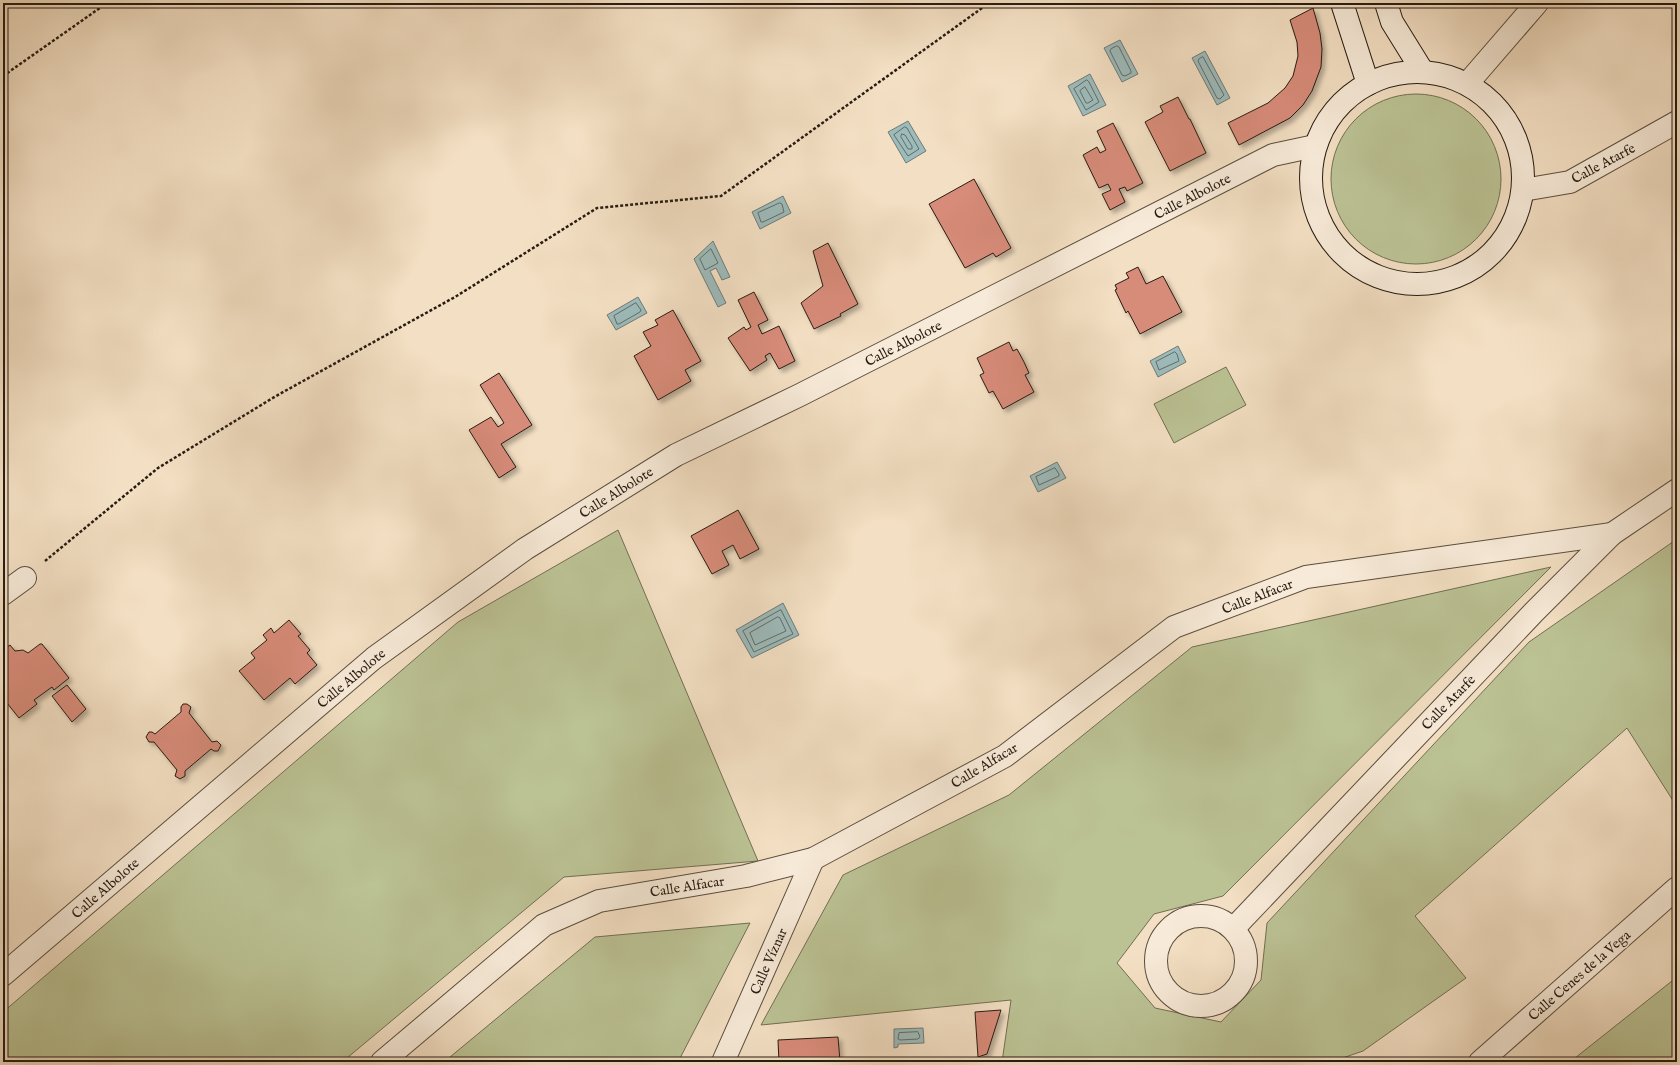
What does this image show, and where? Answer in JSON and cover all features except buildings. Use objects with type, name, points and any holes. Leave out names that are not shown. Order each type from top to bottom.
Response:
[{"type":"street","points":[[1342,3],[1368,84]]},
{"type":"street","points":[[1386,3],[1392,22],[1423,72]]},
{"type":"street","points":[[1467,84],[1537,3]]},
{"type":"street","points":[[1423,72],[1446,76],[1467,84],[1492,103],[1511,128],[1522,158],[1523,190],[1513,224],[1493,253],[1464,274],[1430,285],[1395,283],[1361,270],[1334,247],[1317,217],[1310,182],[1315,146],[1327,121],[1345,100],[1368,84],[1394,74],[1423,72]]},
{"type":"street","name":"Calle Atarfe","points":[[1523,190],[1570,182],[1677,122]]},
{"type":"street","name":"Calle Albolote","points":[[3,975],[374,658],[525,549],[676,454],[807,392],[1273,156],[1315,146]]},
{"type":"street","name":"Calle Atarfe","points":[[1233,929],[1534,612],[1612,534],[1677,490]]},
{"type":"street","name":"Calle Alfacar","points":[[382,1062],[544,925],[599,901],[746,876],[813,860],[1005,756],[1174,627],[1306,577],[1612,534]]},
{"type":"street","points":[[3,594],[25,578]]},
{"type":"street","name":"Calle Víznar","points":[[723,1062],[813,860]]},
{"type":"street","name":"Calle Cenes de la Vega","points":[[1480,1062],[1677,888]]},
{"type":"street","points":[[1207,916],[1221,920],[1233,929],[1242,940],[1246,954],[1246,968],[1241,982],[1232,994],[1220,1002],[1207,1006],[1192,1006],[1178,1000],[1166,990],[1158,977],[1156,962],[1158,946],[1166,933],[1177,923],[1192,917],[1207,916]]},
{"type":"path","points":[[3,76],[107,3]]},
{"type":"path","points":[[25,578],[158,468],[276,396],[455,297],[597,208],[721,196],[989,3]]},
{"type":"green space","points":[[1408,94],[1424,94],[1449,100],[1470,113],[1482,125],[1495,146],[1498,154],[1501,179],[1500,196],[1495,212],[1482,233],[1470,245],[1449,258],[1441,261],[1424,264],[1408,264],[1383,258],[1362,245],[1350,233],[1337,212],[1334,204],[1331,187],[1331,171],[1337,146],[1350,125],[1362,113],[1383,100],[1391,97]]},
{"type":"green space","points":[[1226,367],[1246,405],[1174,443],[1154,404]]},
{"type":"green space","points":[[618,530],[758,861],[564,877],[347,1058],[345,1062],[3,1062],[3,1012],[458,622]]},
{"type":"green space","points":[[1677,539],[1677,807],[1627,728],[1415,916],[1466,978],[1363,1051],[1331,1062],[1002,1062],[1011,1000],[761,1025],[843,875],[1009,795],[1192,647],[1551,567],[1223,896],[1154,914],[1117,963],[1155,1008],[1221,1022],[1261,980],[1267,923],[1529,642]]},
{"type":"green space","points":[[750,923],[678,1062],[444,1062],[595,937]]},
{"type":"green space","points":[[1677,977],[1677,1062],[1570,1062]]},
{"type":"water","points":[[1120,40],[1138,74],[1122,82],[1104,48]]},
{"type":"water","points":[[1205,51],[1230,98],[1217,105],[1192,58]]},
{"type":"water","points":[[1090,74],[1106,105],[1083,116],[1068,86]]},
{"type":"water","points":[[908,121],[926,151],[906,163],[888,132]]},
{"type":"water","points":[[783,196],[791,213],[760,229],[752,212]]},
{"type":"water","points":[[713,241],[730,277],[722,280],[716,268],[710,271],[726,303],[718,307],[694,259]]},
{"type":"water","points":[[638,297],[647,313],[616,330],[607,315]]},
{"type":"water","points":[[1178,346],[1186,362],[1158,377],[1150,361]]},
{"type":"water","points":[[1057,462],[1066,478],[1038,492],[1030,476]]},
{"type":"water","points":[[783,603],[799,635],[752,658],[736,630]]},
{"type":"water","points":[[923,1028],[924,1043],[898,1044],[898,1047],[894,1048],[894,1029]]}]
